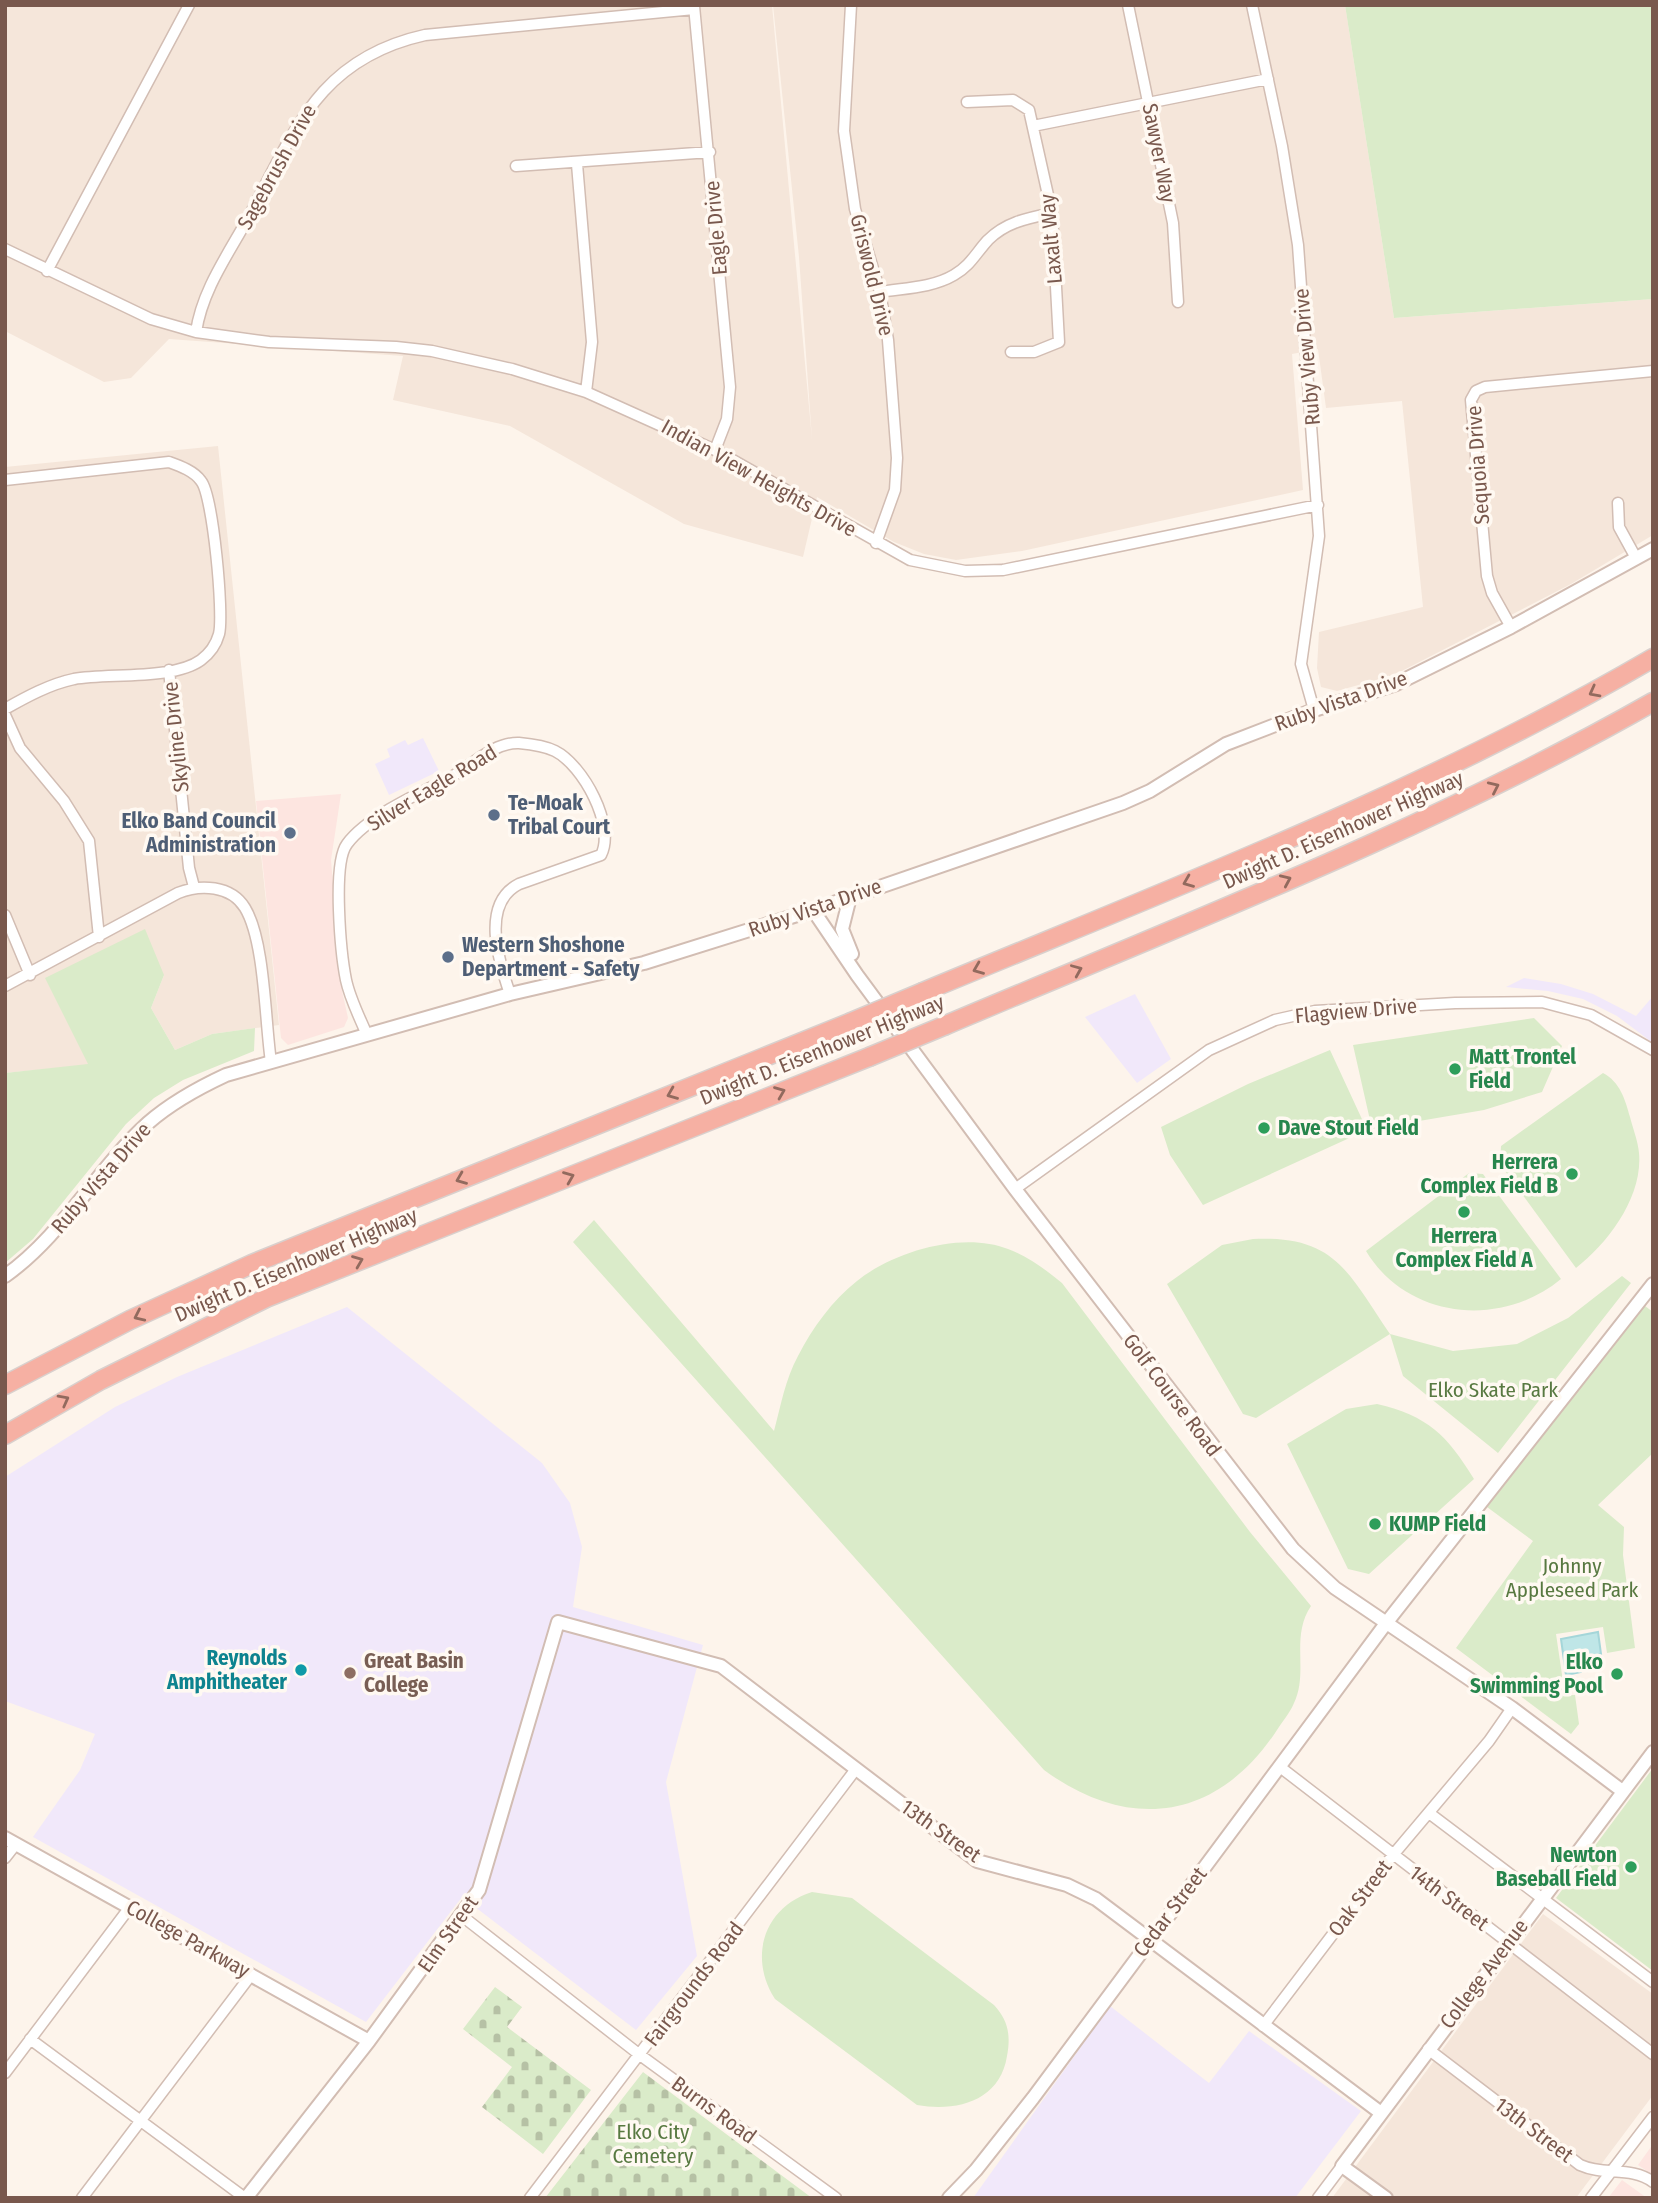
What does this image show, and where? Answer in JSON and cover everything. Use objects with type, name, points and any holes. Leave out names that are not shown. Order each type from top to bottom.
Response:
[{"type":"highway","name":"Dwight D. Eisenhower Highway","points":[[5,1385],[130,1320],[252,1264],[849,1023],[1401,789],[1542,719],[1653,658]]},
{"type":"highway","name":"Dwight D. Eisenhower Highway","points":[[5,1435],[101,1380],[266,1298],[946,1025],[1417,823],[1550,761],[1653,702]]},
{"type":"street","points":[[47,271],[189,5]]},
{"type":"street","name":"Griswold Drive","points":[[851,5],[844,131],[855,209],[880,292],[888,340],[897,472],[895,490],[876,543]]},
{"type":"street","name":"Sawyer Way","points":[[1128,5],[1172,223],[1178,302]]},
{"type":"street","name":"Ruby View Drive","points":[[1252,5],[1298,244],[1319,550],[1301,664],[1314,709]]},
{"type":"street","name":"Eagle Drive","points":[[694,7],[710,152],[730,387],[727,419],[715,450]]},
{"type":"street","name":"Sagebrush Drive","points":[[196,332],[206,294],[286,143],[311,103],[327,85],[356,62],[389,45],[425,35],[694,7]]},
{"type":"street","points":[[1033,127],[1268,79]]},
{"type":"street","name":"Laxalt Way","points":[[967,102],[1013,100],[1029,110],[1052,213],[1059,342],[1034,352],[1011,352]]},
{"type":"street","points":[[516,166],[577,164],[710,152]]},
{"type":"street","points":[[577,164],[592,342],[586,391]]},
{"type":"street","points":[[880,292],[934,284],[952,277],[968,266],[988,240],[1002,229],[1016,221],[1052,213]]},
{"type":"street","name":"Indian View Heights Drive","points":[[5,249],[151,319],[196,332],[269,342],[388,346],[432,351],[512,369],[586,391],[715,450],[876,543],[926,566],[985,571],[1318,505]]},
{"type":"street","name":"Sequoia Drive","points":[[1511,627],[1492,593],[1487,576],[1471,400],[1476,391],[1485,387],[1653,371]]},
{"type":"street","name":"Skyline Drive","points":[[5,480],[169,462],[201,480],[211,509],[219,635],[215,645],[198,662],[169,670],[189,868],[194,887]]},
{"type":"street","points":[[1618,503],[1619,527],[1636,558]]},
{"type":"street","name":"Ruby Vista Drive","points":[[5,1276],[55,1231],[131,1140],[167,1108],[226,1075],[510,994],[644,963],[813,910],[1123,803],[1150,791],[1226,744],[1314,709],[1396,684],[1511,627],[1653,549]]},
{"type":"street","points":[[99,937],[89,841],[64,801],[20,748],[5,712],[25,698],[70,680],[169,670]]},
{"type":"street","name":"Silver Eagle Road","points":[[367,1035],[346,981],[338,897],[339,862],[345,846],[372,822],[423,791],[448,780],[500,746],[516,743],[556,751],[571,764],[602,815],[607,834],[601,855],[519,884],[507,891],[495,925],[497,949],[510,994]]},
{"type":"street","points":[[5,986],[194,887],[208,886],[231,895],[244,906],[249,916],[258,953],[271,1062]]},
{"type":"street","points":[[850,897],[843,918],[843,939],[874,998]]},
{"type":"street","name":"Golf Course Road","points":[[813,910],[874,998],[1015,1189],[1274,1528],[1335,1588],[1512,1708],[1621,1790]]},
{"type":"street","points":[[5,915],[30,975]]},
{"type":"street","name":"Flagview Drive","points":[[1015,1189],[1209,1050],[1275,1020],[1315,1011],[1455,1003],[1542,1002],[1602,1020],[1653,1050]]},
{"type":"street","name":"Cedar Street","points":[[949,2198],[976,2171],[1025,2108],[1387,1622],[1652,1287]]},
{"type":"street","name":"13th Street","points":[[558,1622],[721,1666],[977,1861],[1067,1885],[1096,1899],[1381,2113]]},
{"type":"street","name":"Elm Street","points":[[245,2198],[369,2041],[462,1916],[485,1875],[558,1622]]},
{"type":"street","name":"Oak Street","points":[[1263,2026],[1393,1855],[1512,1708]]},
{"type":"street","name":"College Avenue","points":[[1318,2198],[1621,1790],[1653,1752]]},
{"type":"street","name":"14th Street","points":[[1280,1767],[1393,1855],[1455,1899],[1507,1943],[1653,2054]]},
{"type":"street","name":"Fairgrounds Road","points":[[530,2198],[856,1769]]},
{"type":"street","points":[[1429,1813],[1653,1982]]},
{"type":"street","points":[[5,1858],[10,1841]]},
{"type":"street","name":"College Parkway","points":[[10,1841],[369,2041]]},
{"type":"street","points":[[5,2073],[130,1907]]},
{"type":"street","name":"Burns Road","points":[[462,1916],[640,2055],[835,2198]]},
{"type":"street","points":[[82,2198],[251,1975]]},
{"type":"street","points":[[30,2039],[245,2198]]},
{"type":"street","name":"13th Street","points":[[1428,2049],[1580,2165],[1609,2173],[1636,2174],[1653,2182]]},
{"type":"street","points":[[1591,2198],[1653,2117]]},
{"type":"street","points":[[1342,2165],[1386,2198]]},
{"type":"shaded area","points":[[5,5],[772,5],[812,439],[799,257],[773,5],[1345,5],[1394,318],[1653,299],[1653,535],[1571,584],[1394,675],[1337,691],[1321,687],[1317,668],[1319,632],[1423,607],[1402,401],[1326,408],[1318,349],[1292,354],[1303,490],[1022,551],[956,560],[924,554],[894,542],[817,497],[803,557],[684,524],[510,426],[393,400],[403,356],[169,339],[131,378],[104,382],[5,331]]},
{"type":"shaded area","points":[[218,446],[279,1025],[212,1034],[175,1050],[151,1008],[164,975],[88,1065],[5,1073],[5,467]]},
{"type":"shaded area","points":[[423,738],[439,771],[389,795],[375,764],[390,757],[387,749],[405,740],[408,745]]},
{"type":"shaded area","points":[[341,794],[331,860],[342,991],[348,1018],[344,1027],[288,1045],[281,1038],[256,801]]},
{"type":"shaded area","points":[[1524,978],[1561,984],[1593,994],[1636,1016],[1653,996],[1653,1043],[1617,1016],[1583,999],[1548,991],[1506,987]]},
{"type":"shaded area","points":[[1135,994],[1171,1059],[1137,1083],[1085,1017]]},
{"type":"shaded area","name":"Great Basin College","points":[[347,1307],[542,1463],[570,1503],[582,1547],[573,1607],[703,1645],[666,1782],[697,1956],[636,2030],[462,1897],[366,2022],[33,1837],[80,1770],[95,1734],[5,1701],[5,1477],[115,1407],[177,1377]]},
{"type":"shaded area","points":[[1543,1914],[1653,1994],[1653,2095],[1576,2198],[1332,2198]]},
{"type":"shaded area","points":[[1110,2006],[1209,2083],[1249,2031],[1361,2111],[1295,2198],[973,2198]]},
{"type":"shaded area","points":[[1653,2144],[1653,2175],[1638,2165]]},
{"type":"shaded area","points":[[1622,2180],[1647,2198],[1608,2198]]},
{"type":"green space","points":[[1345,5],[1653,5],[1653,299],[1394,318]]},
{"type":"green space","points":[[145,929],[164,975],[151,1008],[175,1050],[212,1034],[255,1028],[254,1051],[183,1080],[154,1098],[126,1124],[33,1239],[5,1263],[5,1073],[88,1064],[45,978]]},
{"type":"green space","name":"Matt Trontel Field","points":[[1534,1018],[1562,1046],[1542,1092],[1484,1110],[1372,1129],[1353,1045]]},
{"type":"green space","name":"Dave Stout Field","points":[[1330,1050],[1367,1130],[1203,1205],[1170,1155],[1161,1127],[1248,1084]]},
{"type":"green space","name":"Herrera Complex Field B","points":[[1603,1073],[1618,1086],[1626,1104],[1638,1144],[1639,1170],[1621,1218],[1600,1246],[1576,1268],[1500,1164],[1501,1146]]},
{"type":"green space","name":"Herrera Complex Field A","points":[[1469,1173],[1483,1174],[1561,1279],[1537,1295],[1511,1305],[1484,1310],[1456,1309],[1430,1303],[1405,1291],[1384,1274],[1366,1251]]},
{"type":"green space","points":[[594,1220],[774,1431],[790,1374],[804,1345],[831,1306],[872,1270],[909,1253],[930,1247],[971,1242],[990,1244],[1023,1255],[1062,1283],[1250,1532],[1311,1606],[1302,1630],[1300,1679],[1294,1703],[1254,1760],[1228,1783],[1200,1799],[1171,1807],[1140,1809],[1108,1803],[1076,1790],[1044,1770],[573,1242]]},
{"type":"green space","points":[[1253,1239],[1281,1239],[1322,1251],[1350,1276],[1390,1334],[1256,1418],[1243,1414],[1167,1284],[1222,1245]]},
{"type":"green space","name":"Elko Skate Park","points":[[1622,1276],[1631,1283],[1498,1453],[1403,1376],[1390,1334],[1453,1351],[1517,1344],[1568,1318]]},
{"type":"green space","name":"Johnny Appleseed Park","points":[[1645,1306],[1653,1312],[1653,1453],[1598,1505],[1624,1527],[1623,1555],[1635,1648],[1607,1653],[1603,1627],[1556,1634],[1565,1695],[1575,1695],[1579,1724],[1571,1734],[1456,1648],[1533,1541],[1487,1507]]},
{"type":"green space","name":"KUMP Field","points":[[1377,1404],[1423,1421],[1455,1450],[1474,1479],[1369,1574],[1348,1569],[1287,1444],[1346,1409]]},
{"type":"green space","points":[[1653,1768],[1653,1971],[1556,1898]]},
{"type":"green space","points":[[812,1892],[852,1898],[994,2005],[1005,2022],[1008,2035],[1007,2056],[996,2084],[974,2100],[961,2104],[947,2107],[917,2105],[775,1999],[763,1967],[765,1935],[782,1909]]},
{"type":"green space","points":[[495,1987],[522,2007],[507,2027],[591,2090],[543,2154],[482,2107],[512,2067],[463,2029]]},
{"type":"green space","name":"Elko City Cemetery","points":[[643,2072],[812,2198],[545,2198]]},
{"type":"water","points":[[1598,1632],[1601,1654],[1582,1658],[1581,1672],[1566,1675],[1561,1639]]},
{"type":"place","name":"Te-Moak Tribal Court","points":[[494,815]]},
{"type":"place","name":"Elko Band Council Administration","points":[[290,833]]},
{"type":"place","name":"Western Shoshone Department - Safety","points":[[448,957]]},
{"type":"place","name":"Matt Trontel Field","points":[[1455,1069]]},
{"type":"place","name":"Dave Stout Field","points":[[1264,1128]]},
{"type":"place","name":"Herrera Complex Field B","points":[[1572,1174]]},
{"type":"place","name":"Herrera Complex Field A","points":[[1464,1212]]},
{"type":"place","name":"KUMP Field","points":[[1375,1524]]},
{"type":"place","name":"Reynolds Amphitheater","points":[[301,1670]]},
{"type":"place","name":"Great Basin College","points":[[350,1673]]},
{"type":"place","name":"Elko Swimming Pool","points":[[1617,1674]]},
{"type":"place","name":"Newton Baseball Field","points":[[1631,1867]]}]
